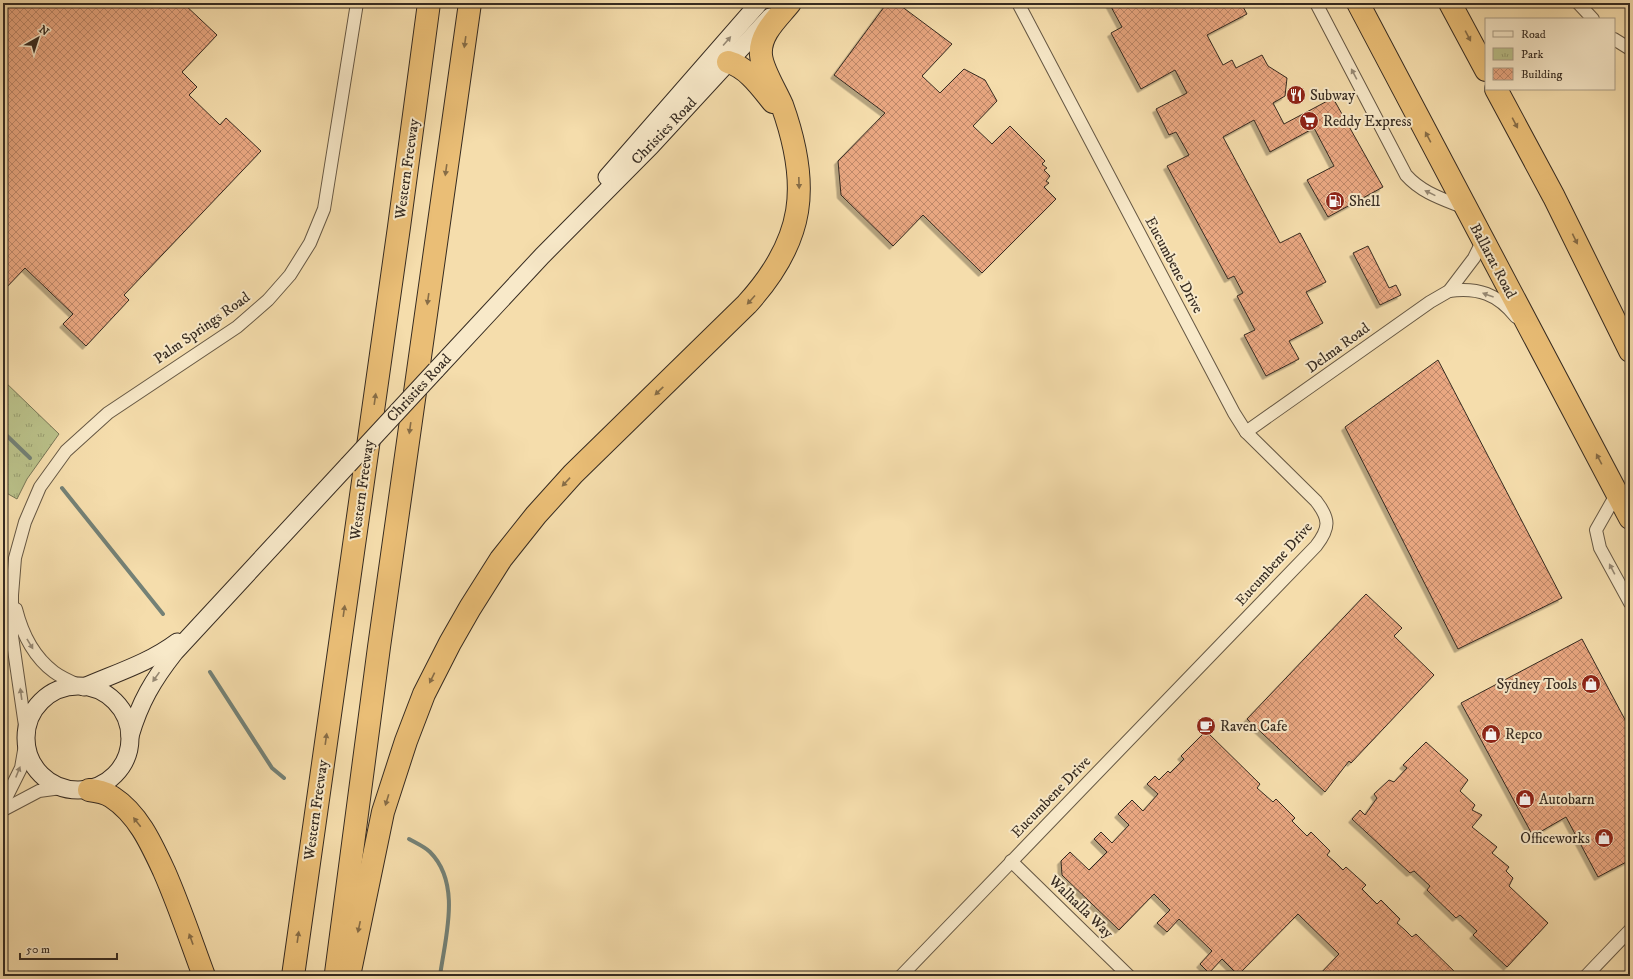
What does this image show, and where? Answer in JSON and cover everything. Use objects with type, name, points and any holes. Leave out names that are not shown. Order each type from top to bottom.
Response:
[{"type":"highway","name":"Western Freeway","points":[[293,976],[400,220],[429,3]]},
{"type":"highway","points":[[335,976],[382,624],[470,3]]},
{"type":"highway","points":[[349,976],[383,812],[408,734],[424,694],[450,643],[501,559],[536,514],[573,474],[747,304],[771,276],[781,259],[793,231],[799,201],[798,164],[788,124],[761,56],[763,42],[767,31],[790,3]]},
{"type":"highway","name":"Ballarat Road","points":[[1358,3],[1535,341],[1630,518]]},
{"type":"highway","points":[[1450,3],[1485,68]]},
{"type":"highway","points":[[728,62],[745,72],[764,90],[788,124]]},
{"type":"highway","points":[[1497,90],[1554,197],[1630,351]]},
{"type":"highway","points":[[89,790],[103,793],[117,801],[136,819],[148,837],[177,901],[204,976]]},
{"type":"main road","name":"Christies Road","points":[[542,256],[626,153],[759,3]]},
{"type":"main road","name":"Christies Road","points":[[130,736],[136,715],[147,691],[156,677],[199,625],[542,256],[651,146],[782,3]]},
{"type":"main road","points":[[626,153],[670,114],[715,66],[720,63],[728,62]]},
{"type":"main road","name":"Christies Road","points":[[83,687],[149,660],[165,651],[199,625]]},
{"type":"main road","points":[[83,687],[96,690],[109,697],[120,708],[127,721],[130,736],[129,750],[124,764],[115,776],[103,784],[89,790],[75,791],[62,788],[46,780],[34,767],[27,750],[26,736],[30,718],[38,704],[51,694],[65,688],[83,687]]},
{"type":"street","name":"Palm Springs Road","points":[[26,736],[12,636],[12,595],[15,558],[25,522],[40,487],[66,451],[108,413],[237,327],[268,300],[290,275],[310,243],[324,209],[357,3]]},
{"type":"street","name":"Eucumbene Drive","points":[[900,976],[1322,538],[1327,529],[1327,520],[1323,510],[1308,492],[1246,432],[1234,413],[1018,3]]},
{"type":"street","points":[[1316,3],[1406,175],[1416,185],[1431,194],[1466,209]]},
{"type":"street","points":[[1578,3],[1592,18]]},
{"type":"street","points":[[1615,40],[1630,49]]},
{"type":"street","name":"Delma Road","points":[[1246,432],[1430,302],[1449,291],[1474,258],[1483,240]]},
{"type":"street","name":"Delma Road","points":[[1449,291],[1465,289],[1477,291],[1498,299],[1512,311],[1535,341]]},
{"type":"street","points":[[1617,493],[1596,530],[1600,548],[1630,603]]},
{"type":"street","name":"Palm Springs Road","points":[[12,595],[19,621],[30,645],[54,672],[83,687]]},
{"type":"street","points":[[3,804],[21,768],[26,736]]},
{"type":"street","points":[[3,810],[39,791],[62,788]]},
{"type":"street","name":"Walhalla Way","points":[[1011,861],[1129,976]]},
{"type":"street","points":[[1586,976],[1630,930]]},
{"type":"green space","points":[[3,380],[59,434],[27,479],[17,499],[3,491]]},
{"type":"building","points":[[3,3],[183,3],[217,35],[182,72],[197,87],[189,95],[220,125],[226,118],[261,151],[124,295],[129,300],[86,346],[63,324],[73,314],[25,268],[3,291]]},
{"type":"building","points":[[887,3],[897,3],[952,44],[922,76],[940,93],[964,69],[985,80],[997,101],[973,126],[992,144],[1010,126],[1045,161],[1042,164],[1047,168],[1044,170],[1050,176],[1046,181],[1049,183],[1044,187],[1056,199],[982,273],[923,215],[893,246],[841,195],[838,161],[885,113],[834,75]]},
{"type":"building","points":[[1109,3],[1241,3],[1247,14],[1207,35],[1223,65],[1232,60],[1236,68],[1262,55],[1268,66],[1287,78],[1285,96],[1273,103],[1284,124],[1333,98],[1383,187],[1328,217],[1307,180],[1334,166],[1314,128],[1270,152],[1254,120],[1223,137],[1280,243],[1300,233],[1326,282],[1306,292],[1323,323],[1289,341],[1299,359],[1266,376],[1244,335],[1255,330],[1237,296],[1243,293],[1234,276],[1228,279],[1167,166],[1189,155],[1176,132],[1169,135],[1156,109],[1187,93],[1175,70],[1141,89],[1111,33],[1122,27]]},
{"type":"building","points":[[1368,246],[1389,288],[1396,285],[1401,295],[1380,305],[1353,253]]},
{"type":"building","points":[[1438,360],[1562,598],[1458,649],[1345,427]]},
{"type":"building","points":[[1366,594],[1402,628],[1394,636],[1434,675],[1351,763],[1349,761],[1325,792],[1247,719]]},
{"type":"building","points":[[1582,639],[1630,729],[1630,860],[1598,877],[1566,817],[1533,836],[1461,703]]},
{"type":"building","points":[[1206,731],[1260,784],[1257,788],[1273,802],[1276,799],[1295,818],[1292,821],[1307,836],[1311,832],[1330,851],[1327,855],[1343,870],[1346,867],[1366,885],[1362,889],[1377,904],[1381,900],[1400,919],[1397,923],[1412,937],[1416,934],[1459,976],[1318,976],[1339,954],[1298,914],[1238,975],[1222,959],[1209,973],[1200,964],[1212,951],[1179,919],[1167,932],[1157,923],[1170,910],[1154,894],[1119,930],[1062,875],[1061,861],[1070,852],[1089,870],[1107,852],[1094,839],[1101,832],[1112,843],[1129,825],[1118,814],[1132,800],[1143,811],[1158,794],[1147,784],[1155,776],[1159,780],[1168,771],[1170,773],[1184,759],[1181,756]]},
{"type":"building","points":[[1426,742],[1468,780],[1460,791],[1475,805],[1472,810],[1482,815],[1472,827],[1497,847],[1492,853],[1509,867],[1506,871],[1513,878],[1509,886],[1548,923],[1507,967],[1473,935],[1477,931],[1460,915],[1456,918],[1427,890],[1430,886],[1414,871],[1410,873],[1352,819],[1360,810],[1365,815],[1377,798],[1374,794],[1389,780],[1394,782],[1407,768],[1403,765]]},
{"type":"waterway","points":[[3,432],[30,458]]},
{"type":"waterway","points":[[62,488],[163,614]]},
{"type":"waterway","points":[[210,672],[272,768],[284,778]]},
{"type":"waterway","points":[[409,839],[430,852],[440,865],[446,880],[449,895],[449,912],[440,976]]},
{"type":"place","name":"Subway","points":[[1296,95]]},
{"type":"place","name":"Reddy Express","points":[[1309,121]]},
{"type":"place","name":"Shell","points":[[1335,201]]},
{"type":"place","name":"Sydney Tools","points":[[1591,684]]},
{"type":"place","name":"Raven Cafe","points":[[1206,726]]},
{"type":"place","name":"Repco","points":[[1491,734]]},
{"type":"place","name":"Autobarn","points":[[1525,799]]},
{"type":"place","name":"Officeworks","points":[[1604,838]]}]
